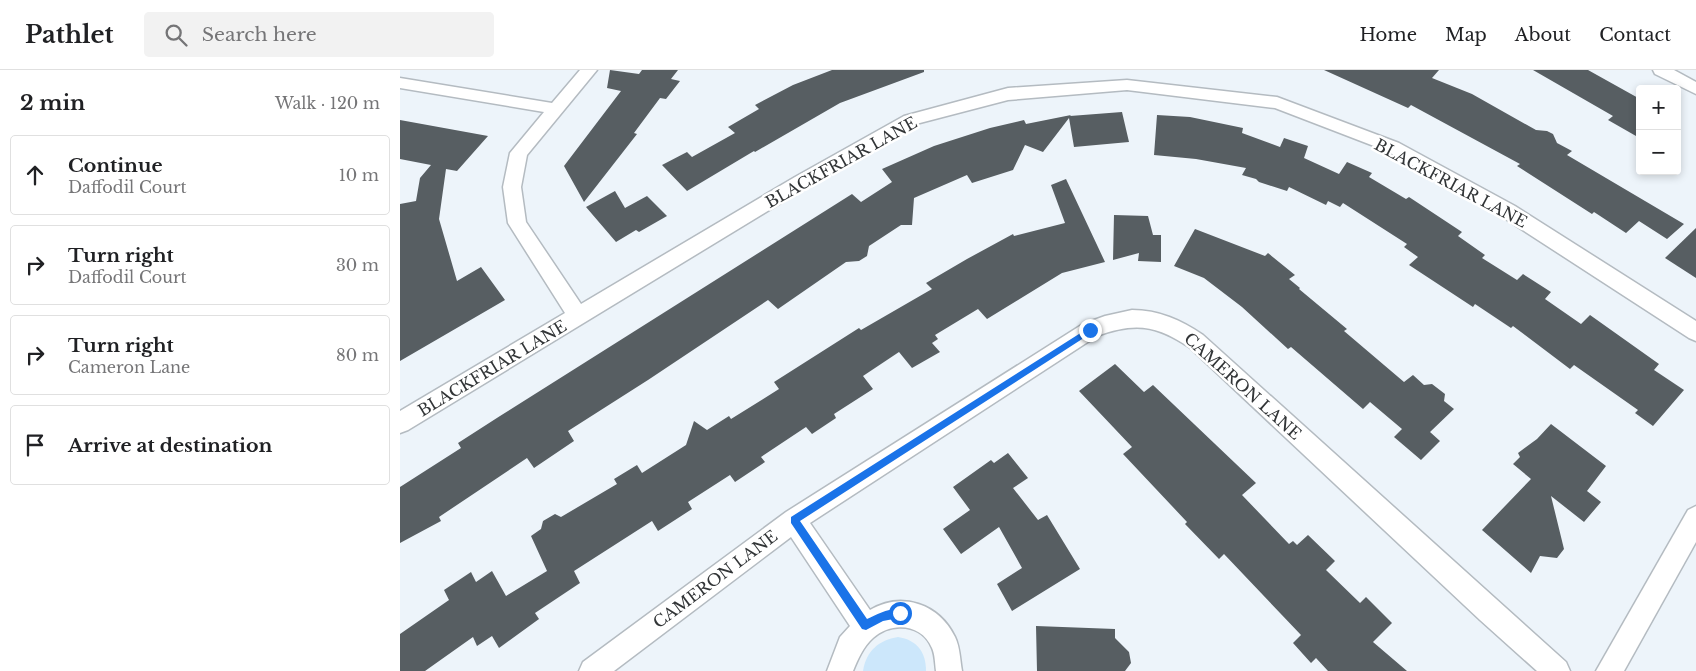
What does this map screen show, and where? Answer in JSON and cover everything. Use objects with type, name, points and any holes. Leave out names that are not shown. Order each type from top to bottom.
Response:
[{"type":"street","points":[[578,316],[517,223],[512,187],[519,152],[589,70]]},
{"type":"street","points":[[1661,70],[1696,89]]},
{"type":"street","points":[[400,84],[557,109]]},
{"type":"street","name":"BLACKFRIAR LANE","points":[[400,423],[801,182],[910,120],[1008,94],[1127,85],[1277,103],[1393,147],[1508,211],[1696,332]]},
{"type":"street","name":"CAMERON LANE","points":[[592,671],[794,520],[1090,330],[1112,321],[1134,317],[1159,320],[1179,329],[1196,341],[1489,611],[1557,671]]},
{"type":"street","points":[[1609,671],[1637,625],[1696,518]]},
{"type":"street","points":[[794,520],[866,626]]},
{"type":"street","points":[[840,671],[843,657],[852,640],[866,626],[882,616],[900,613],[918,616],[933,626],[944,640],[950,658],[949,671]]},
{"type":"shaded area","points":[[898,637],[910,641],[919,648],[926,664],[926,671],[863,671],[867,658],[874,648],[885,641]]},
{"type":"building","points":[[610,70],[639,74],[642,70],[678,70],[671,79],[680,81],[666,99],[660,98],[634,133],[637,134],[584,202],[564,166],[621,91],[607,88]]},
{"type":"building","points":[[832,70],[924,70],[924,72],[840,103],[687,191],[662,165],[687,152],[692,157],[735,133],[728,127],[759,109],[755,105],[793,85]]},
{"type":"building","points":[[1324,70],[1439,70],[1432,78],[1472,94],[1536,130],[1547,131],[1553,134],[1557,143],[1572,151],[1567,155],[1684,224],[1667,239],[1639,221],[1626,233],[1594,212],[1592,214],[1517,166],[1520,164],[1411,105],[1408,108]]},
{"type":"building","points":[[1533,70],[1588,70],[1636,97],[1636,136],[1608,120],[1613,116]]},
{"type":"building","points":[[1122,112],[1129,142],[1074,147],[1069,118],[1043,152],[1025,145],[1013,170],[972,183],[967,175],[914,198],[912,225],[901,225],[869,246],[867,256],[859,261],[846,262],[778,309],[768,300],[568,431],[574,441],[534,468],[527,458],[439,517],[441,521],[400,543],[400,487],[461,448],[458,443],[852,194],[861,202],[892,182],[882,169],[934,146],[990,128],[1024,120],[1026,124],[1071,115]]},
{"type":"building","points":[[1157,115],[1190,117],[1243,128],[1242,133],[1280,147],[1284,138],[1308,146],[1304,158],[1339,174],[1347,162],[1372,173],[1369,177],[1406,199],[1409,197],[1462,232],[1458,236],[1485,255],[1482,258],[1517,280],[1523,274],[1551,292],[1545,299],[1581,324],[1590,315],[1659,364],[1654,370],[1684,390],[1653,426],[1635,413],[1638,410],[1574,365],[1570,369],[1513,326],[1511,328],[1475,304],[1473,307],[1409,265],[1418,257],[1404,247],[1407,244],[1343,203],[1340,207],[1328,201],[1326,205],[1289,187],[1287,191],[1259,182],[1256,179],[1242,175],[1246,168],[1196,159],[1154,155]]},
{"type":"building","points":[[400,120],[488,136],[457,171],[446,169],[439,219],[457,281],[481,267],[505,300],[400,361],[400,204],[416,201],[420,178],[431,165],[400,159]]},
{"type":"building","points":[[1066,179],[1105,262],[1062,273],[987,319],[978,309],[935,335],[938,339],[932,343],[940,352],[912,368],[899,352],[863,376],[873,389],[834,414],[836,418],[812,434],[806,427],[761,457],[765,462],[735,482],[730,475],[688,502],[692,509],[658,531],[652,521],[574,571],[580,583],[535,613],[539,619],[499,648],[492,636],[477,646],[473,637],[425,671],[400,671],[400,634],[449,600],[444,590],[471,572],[476,582],[492,571],[506,596],[547,571],[531,536],[541,529],[543,521],[555,514],[561,517],[617,484],[614,479],[637,465],[642,473],[686,445],[694,421],[707,430],[729,416],[731,419],[779,389],[774,382],[859,328],[861,330],[932,289],[926,283],[967,259],[1013,234],[1014,236],[1065,223],[1051,185]]},
{"type":"building","points":[[615,191],[625,208],[647,196],[667,216],[639,232],[636,230],[616,242],[586,207]]},
{"type":"building","points":[[1114,215],[1148,216],[1153,235],[1161,235],[1161,262],[1138,261],[1139,253],[1113,260]]},
{"type":"building","points":[[1696,228],[1696,278],[1665,258]]},
{"type":"building","points":[[1195,229],[1265,256],[1268,253],[1295,275],[1289,279],[1299,289],[1347,329],[1344,331],[1404,382],[1413,375],[1424,385],[1432,384],[1445,394],[1444,401],[1454,409],[1430,432],[1440,441],[1421,460],[1394,437],[1402,429],[1370,402],[1363,409],[1291,347],[1288,349],[1242,307],[1204,278],[1174,266]]},
{"type":"building","points":[[1115,364],[1144,392],[1153,385],[1256,483],[1242,495],[1289,544],[1293,541],[1297,545],[1308,535],[1335,561],[1326,570],[1360,603],[1366,597],[1392,623],[1373,642],[1407,671],[1328,671],[1316,658],[1311,663],[1293,643],[1301,635],[1224,554],[1219,559],[1185,524],[1187,522],[1123,454],[1132,447],[1079,391]]},
{"type":"building","points":[[1551,424],[1606,466],[1587,491],[1601,502],[1584,522],[1551,496],[1564,549],[1557,558],[1540,556],[1531,573],[1482,530],[1531,479],[1513,464],[1520,457],[1518,453],[1537,439]]},
{"type":"building","points":[[1008,453],[1028,478],[1013,488],[1038,520],[1047,515],[1080,569],[1012,611],[997,584],[1022,568],[999,527],[961,554],[943,529],[970,510],[953,487],[991,460],[994,463]]},
{"type":"building","points":[[1036,626],[1115,629],[1115,638],[1129,652],[1131,663],[1125,671],[1037,671]]},
{"type":"route","points":[[900,613],[882,616],[866,626],[794,520],[1090,330]]}]
